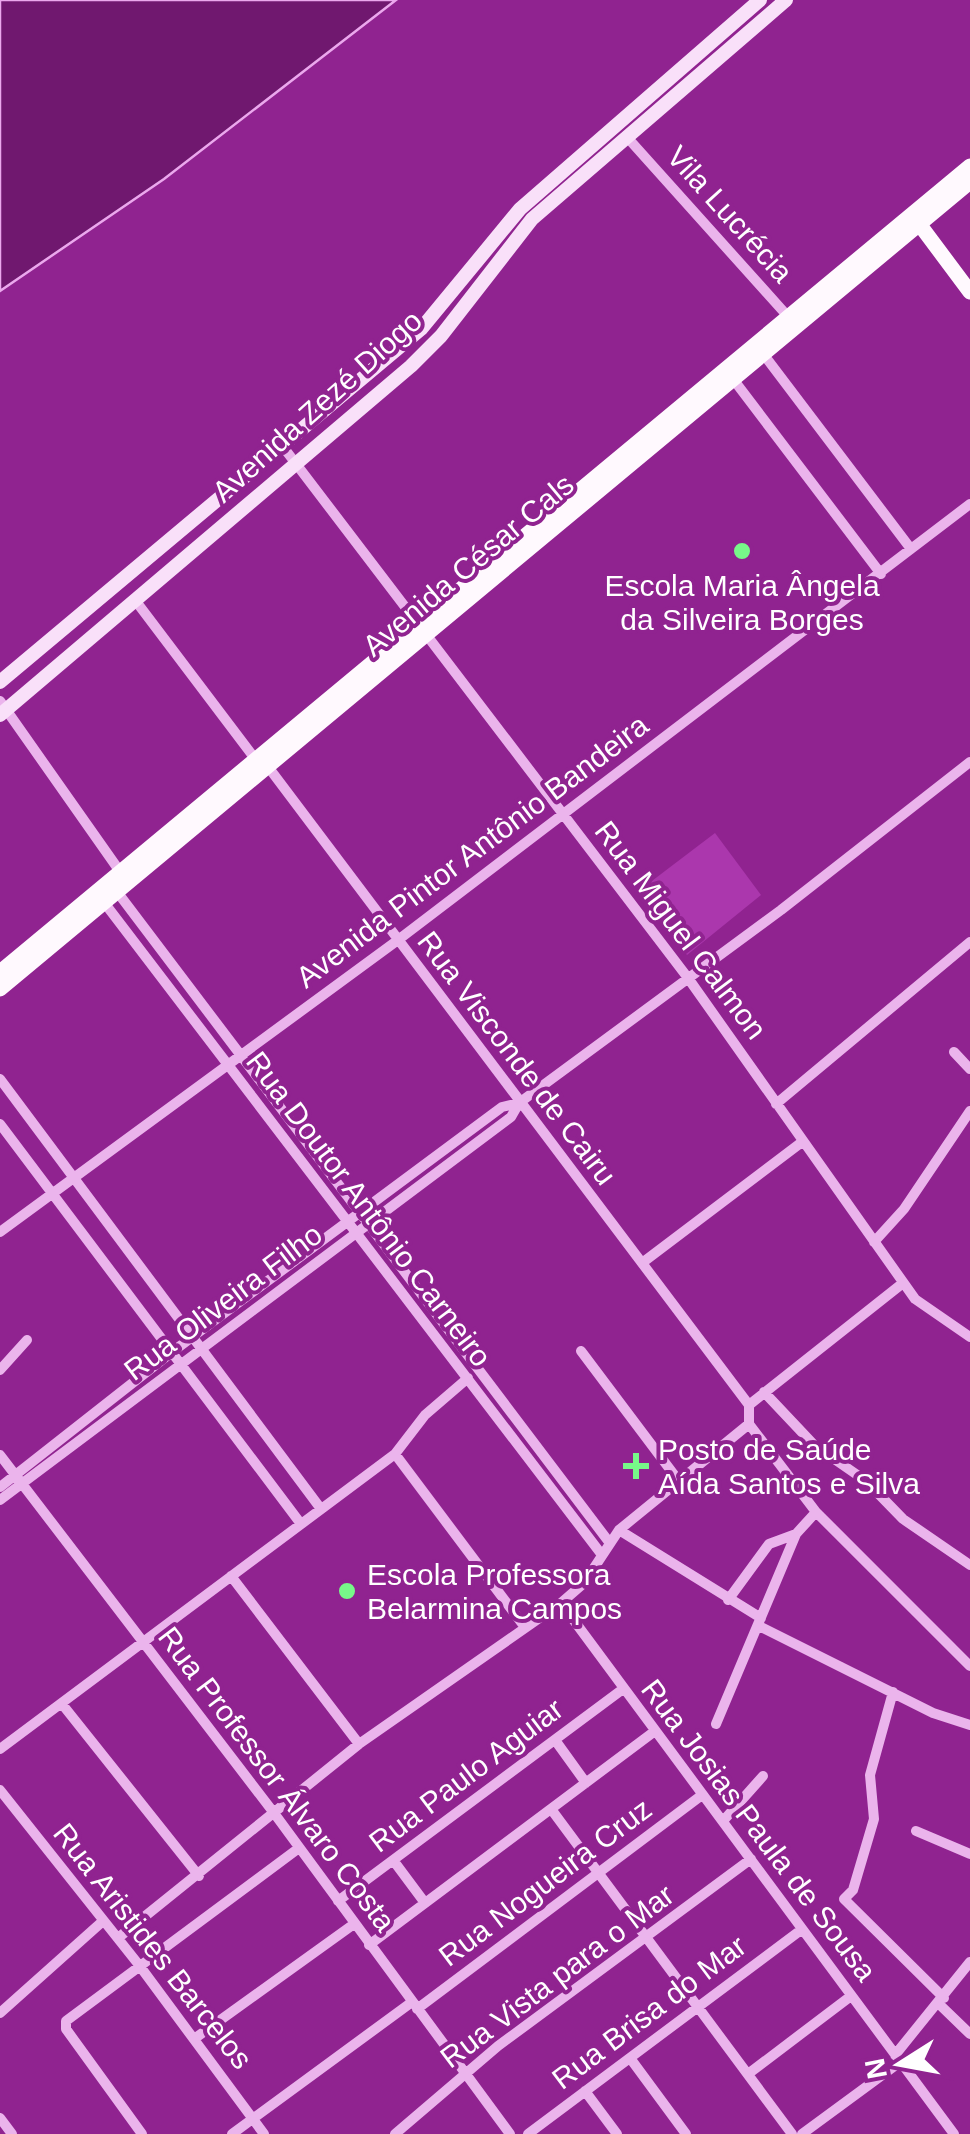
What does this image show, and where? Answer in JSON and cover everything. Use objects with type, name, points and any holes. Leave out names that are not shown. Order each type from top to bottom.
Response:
[{"type":"main road","points":[[0,682],[284,448],[421,329],[532,196],[760,0]]},
{"type":"main road","name":"Avenida Zezé Diogo","points":[[2,709],[297,465],[431,346],[532,219],[786,0]]},
{"type":"main road","name":"Avenida César Cals","points":[[0,972],[110,888],[730,375],[915,219],[970,166]]},
{"type":"main road","name":"Avenida César Cals","points":[[915,219],[970,182]]},
{"type":"main road","points":[[915,219],[970,292]]},
{"type":"main road","name":"Avenida César Cals","points":[[0,990],[110,888]]},
{"type":"street","name":"Vila Lucrécia","points":[[626,136],[792,321]]},
{"type":"street","points":[[759,348],[912,549]]},
{"type":"street","points":[[730,375],[881,574]]},
{"type":"street","name":"Rua Miguel Calmon","points":[[284,448],[688,978],[915,1298],[970,1337]]},
{"type":"street","name":"Avenida Pintor Antônio Bandeira","points":[[0,1232],[398,940],[970,504]]},
{"type":"street","name":"Rua Visconde de Cairu","points":[[135,600],[749,1405]]},
{"type":"street","name":"Rua Doutor Antônio Carneiro","points":[[2,709],[176,994],[358,1214],[609,1542]]},
{"type":"street","name":"Rua Oliveira Filho","points":[[0,1500],[18,1480],[172,1352],[502,1107],[519,1103],[970,762]]},
{"type":"street","name":"Rua Doutor Antônio Carneiro","points":[[110,888],[188,985],[235,1061],[356,1234],[602,1555]]},
{"type":"street","points":[[776,1104],[970,942]]},
{"type":"street","points":[[176,994],[188,985]]},
{"type":"street","points":[[954,1052],[970,1069]]},
{"type":"street","points":[[0,1079],[322,1509]]},
{"type":"street","name":"Rua Oliveira Filho","points":[[0,1486],[18,1480],[182,1365],[511,1117],[519,1103]]},
{"type":"street","points":[[874,1242],[904,1209],[970,1111]]},
{"type":"street","points":[[0,1124],[301,1524]]},
{"type":"street","points":[[642,1264],[802,1142]]},
{"type":"street","points":[[432,1160],[440,1170]]},
{"type":"street","points":[[393,1188],[402,1200]]},
{"type":"street","points":[[903,1282],[749,1405],[749,1424],[816,1512],[970,1666]]},
{"type":"street","points":[[415,1312],[426,1304]]},
{"type":"street","points":[[0,1370],[27,1340]]},
{"type":"street","points":[[447,1356],[458,1347]]},
{"type":"street","points":[[581,1351],[678,1480]]},
{"type":"street","points":[[0,1748],[395,1454],[424,1416],[466,1381],[474,1368]]},
{"type":"street","points":[[764,1392],[814,1445],[866,1481],[904,1519],[970,1566]]},
{"type":"street","points":[[118,1938],[359,1744],[562,1603],[584,1583],[619,1530],[749,1424]]},
{"type":"street","points":[[395,1454],[524,1626]]},
{"type":"street","name":"Rua Professor Álvaro Costa","points":[[0,1455],[274,1813],[510,2134]]},
{"type":"street","points":[[716,1724],[796,1534],[816,1512]]},
{"type":"street","points":[[619,1530],[760,1622],[893,1692],[970,1725]]},
{"type":"street","points":[[728,1600],[769,1544],[796,1534]]},
{"type":"street","points":[[231,1576],[359,1744]]},
{"type":"street","name":"Rua Josias Paula de Sousa","points":[[562,1603],[898,2058],[947,2132]]},
{"type":"street","name":"Rua Paulo Aguiar","points":[[338,1901],[623,1690]]},
{"type":"street","points":[[893,1692],[870,1775],[874,1819],[852,1890],[846,1894],[848,1904],[970,2034]]},
{"type":"street","points":[[62,1704],[199,1876]]},
{"type":"street","points":[[370,1944],[655,1731]]},
{"type":"street","points":[[554,1740],[586,1783]]},
{"type":"street","points":[[723,1821],[763,1776]]},
{"type":"street","name":"Rua Aristides Barcelos","points":[[0,1790],[139,1965],[264,2134]]},
{"type":"street","name":"Rua Nogueira Cruz","points":[[232,2134],[415,2006],[702,1795]]},
{"type":"street","points":[[551,1809],[792,2134]]},
{"type":"street","points":[[916,1831],[970,1854]]},
{"type":"street","points":[[142,2134],[65,2024],[299,1848]]},
{"type":"street","name":"Rua Vista para o Mar","points":[[395,2134],[498,2046],[650,1938],[751,1859]]},
{"type":"street","points":[[393,1860],[425,1903]]},
{"type":"street","points":[[0,2013],[103,1921]]},
{"type":"street","points":[[194,2039],[354,1924]]},
{"type":"street","name":"Rua Brisa do Mar","points":[[528,2134],[801,1930]]},
{"type":"street","points":[[802,2134],[898,2058],[970,1962]]},
{"type":"street","points":[[748,2074],[851,1996]]},
{"type":"street","points":[[630,2058],[686,2134]]},
{"type":"street","points":[[585,2091],[616,2134]]},
{"type":"street","points":[[0,2118],[12,2134]]},
{"type":"shaded area","points":[[0,0],[396,0],[164,179],[0,291]]},
{"type":"shaded area","points":[[715,833],[761,895],[687,955],[640,890]]},
{"type":"place","name":"Escola Maria Ângela da Silveira Borges","points":[[742,551]]},
{"type":"place","name":"Posto de Saúde Aída Santos e Silva","points":[[636,1466]]},
{"type":"place","name":"Escola Professora Belarmina Campos","points":[[347,1591]]}]
